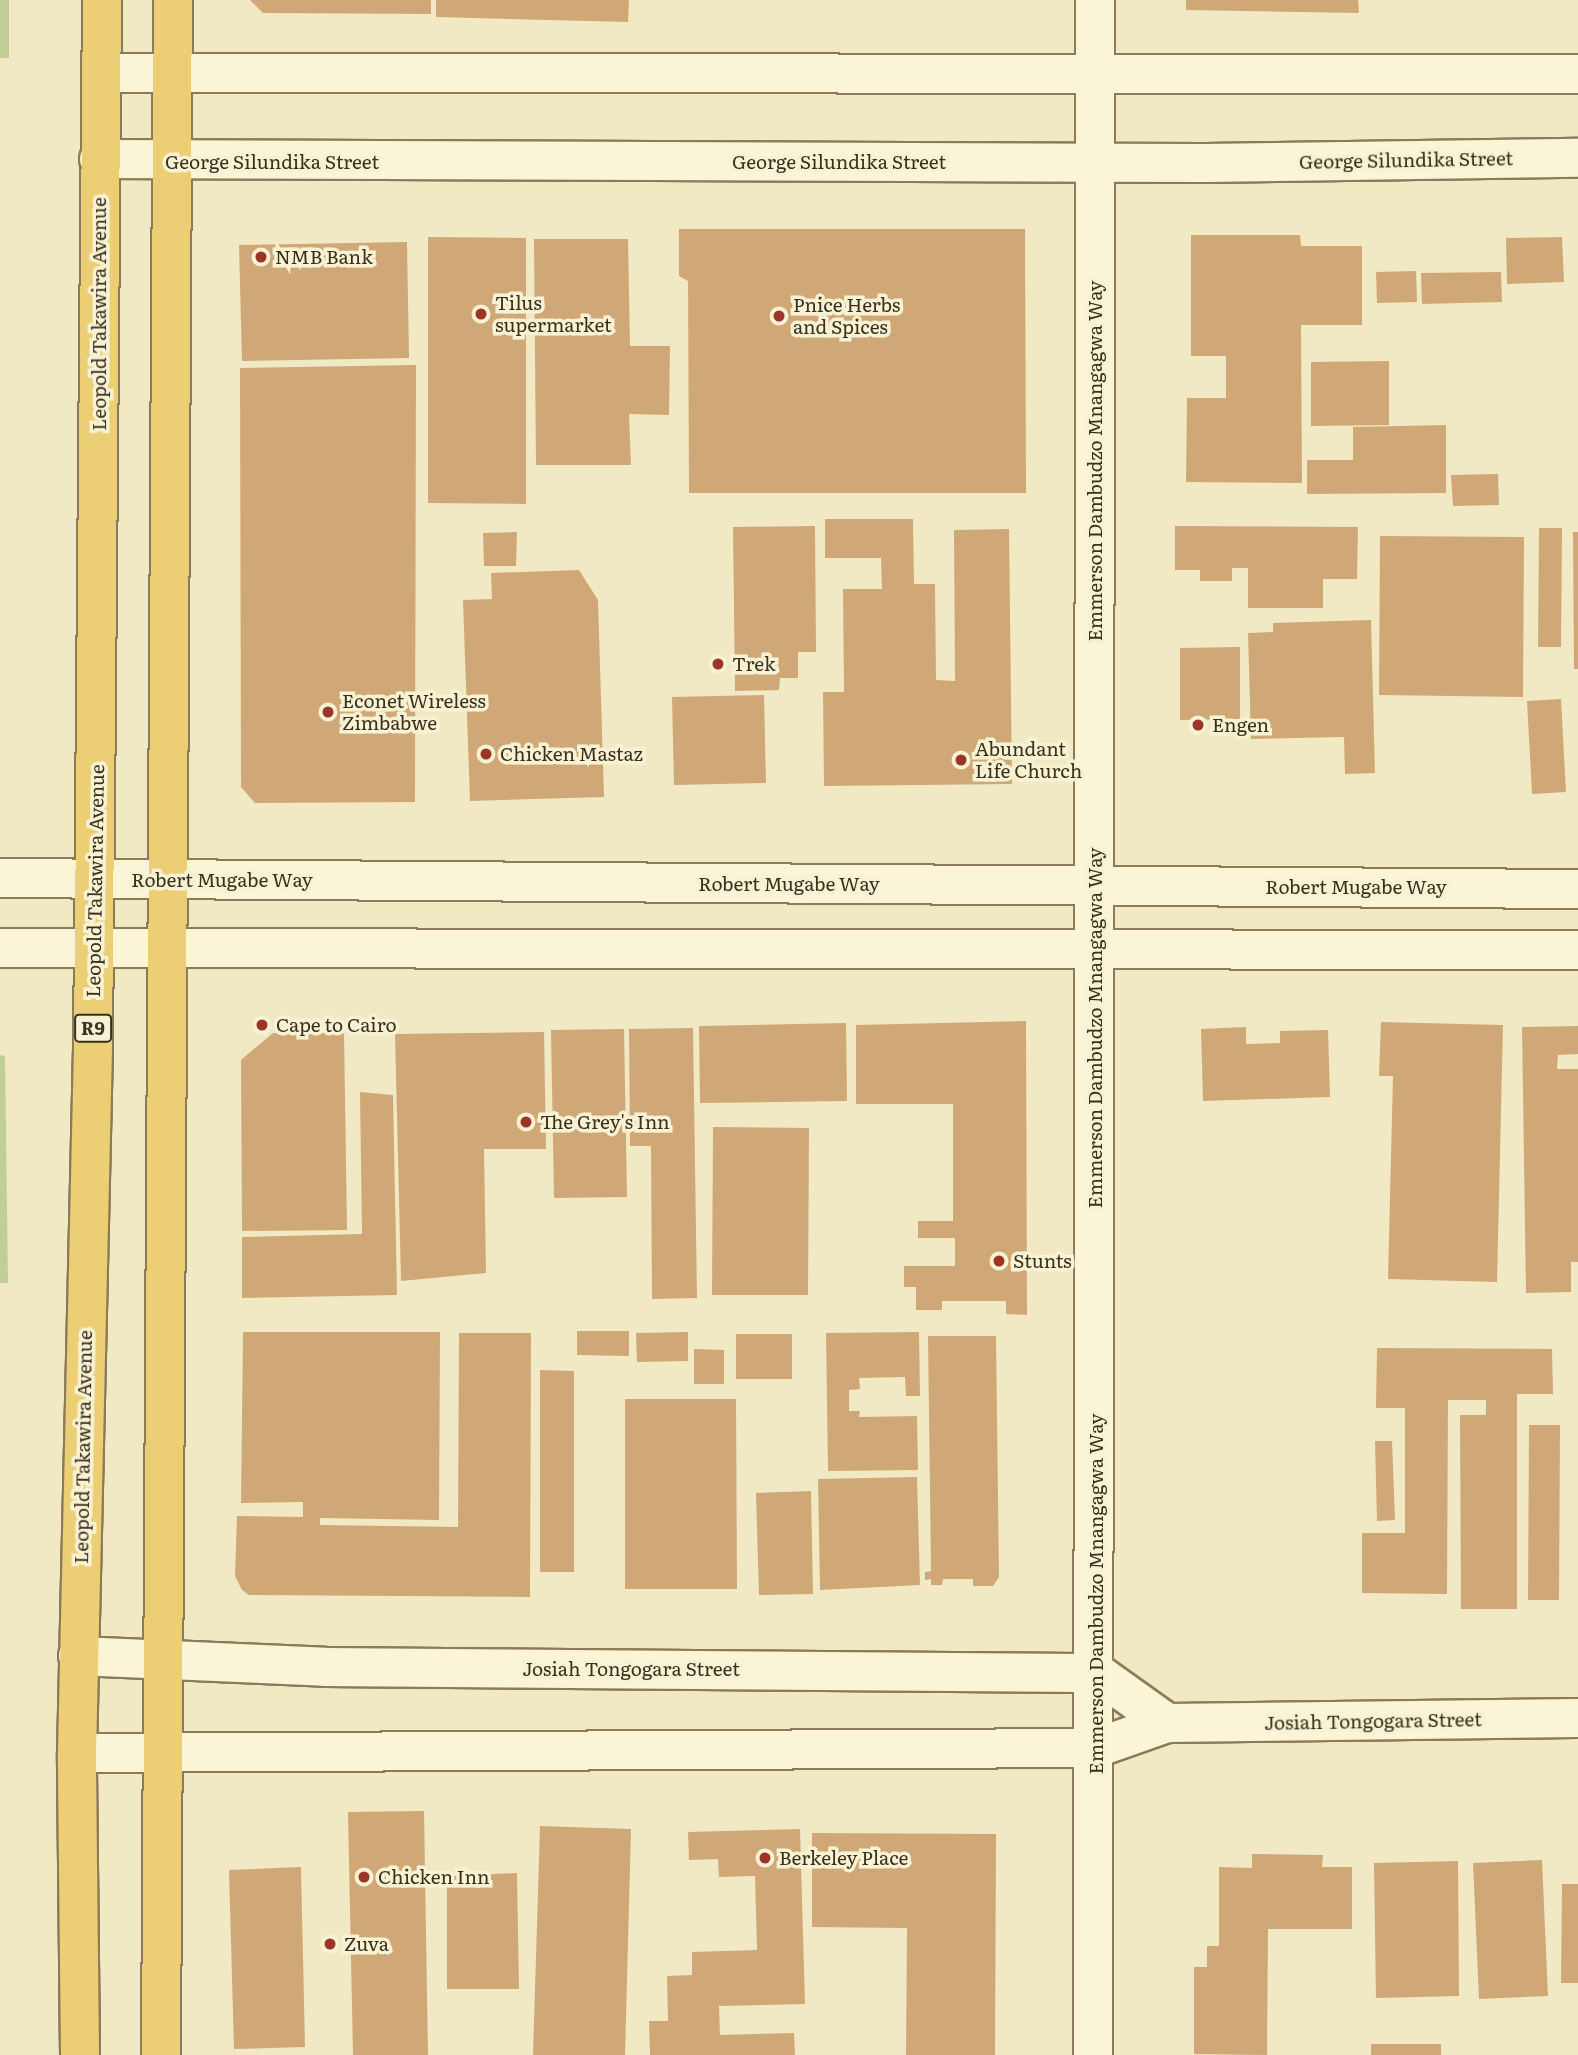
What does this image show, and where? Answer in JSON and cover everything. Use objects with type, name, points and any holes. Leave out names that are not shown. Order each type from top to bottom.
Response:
[{"type":"highway","name":"Leopold Takawira Avenue","points":[[80,2055],[78,1656],[95,879],[102,0]]},
{"type":"highway","points":[[161,2055],[161,1658],[175,162],[173,0]]},
{"type":"street","name":"Emmerson Dambudzo Mnangagwa Way","points":[[1093,2055],[1097,1673],[1095,0]]},
{"type":"street","points":[[102,73],[1578,74]]},
{"type":"street","name":"George Silundika Street","points":[[99,159],[175,162],[1095,163],[1578,158]]},
{"type":"street","name":"Robert Mugabe Way","points":[[0,878],[1578,889]]},
{"type":"street","points":[[0,948],[1578,950]]},
{"type":"street","name":"Josiah Tongogara Street","points":[[78,1656],[325,1667],[1097,1673]]},
{"type":"street","points":[[1097,1673],[1167,1723]]},
{"type":"street","name":"Josiah Tongogara Street","points":[[77,1753],[1096,1748],[1167,1723],[1578,1718]]},
{"type":"green space","points":[[0,0],[9,0],[9,58],[0,58]]},
{"type":"green space","points":[[0,1055],[5,1056],[8,1283],[0,1283]]},
{"type":"building","points":[[250,0],[431,0],[431,14],[263,13]]},
{"type":"building","points":[[436,0],[629,0],[628,22],[436,17]]},
{"type":"building","points":[[1186,0],[1358,0],[1359,13],[1186,10]]},
{"type":"building","points":[[679,229],[1025,229],[1026,493],[689,493],[688,281],[679,276]]},
{"type":"building","points":[[1191,235],[1300,235],[1301,246],[1362,246],[1362,325],[1301,325],[1302,483],[1186,482],[1187,398],[1226,398],[1226,356],[1191,356]]},
{"type":"building","points":[[428,237],[526,238],[526,504],[428,503]]},
{"type":"building","points":[[1562,237],[1564,282],[1507,284],[1506,238]]},
{"type":"building","points":[[534,239],[628,239],[630,346],[670,346],[669,415],[629,414],[631,465],[536,465]]},
{"type":"building","points":[[407,242],[409,358],[242,361],[239,245]]},
{"type":"building","points":[[1416,271],[1417,302],[1377,303],[1376,272]]},
{"type":"building","points":[[1501,272],[1502,302],[1422,304],[1421,273]]},
{"type":"building","points":[[1389,361],[1389,425],[1311,426],[1311,362]]},
{"type":"building","points":[[416,365],[415,802],[255,803],[241,787],[240,368]]},
{"type":"building","points":[[1446,425],[1446,493],[1307,494],[1307,460],[1353,460],[1353,427]]},
{"type":"building","points":[[1498,474],[1499,505],[1453,506],[1451,475]]},
{"type":"building","points":[[825,519],[913,519],[914,584],[935,584],[936,680],[955,681],[954,530],[1009,529],[1012,784],[824,786],[823,692],[844,692],[843,589],[882,589],[881,558],[825,558]]},
{"type":"building","points":[[815,526],[816,652],[798,652],[798,678],[780,678],[779,690],[735,691],[733,527]]},
{"type":"building","points":[[1175,526],[1358,527],[1357,579],[1323,579],[1323,608],[1248,608],[1248,568],[1232,568],[1232,581],[1200,581],[1200,570],[1175,570]]},
{"type":"building","points":[[1539,528],[1562,528],[1561,647],[1538,647]]},
{"type":"building","points":[[517,532],[516,566],[484,566],[483,533]]},
{"type":"building","points":[[1573,532],[1578,532],[1578,669],[1574,669]]},
{"type":"building","points":[[1380,536],[1524,537],[1523,697],[1379,695]]},
{"type":"building","points":[[579,570],[598,600],[604,797],[470,801],[463,600],[492,599],[491,573]]},
{"type":"building","points":[[1371,620],[1375,773],[1345,774],[1344,737],[1251,739],[1248,633],[1273,632],[1273,623]]},
{"type":"building","points":[[1240,647],[1240,719],[1180,720],[1180,648]]},
{"type":"building","points":[[764,695],[766,783],[674,785],[672,697]]},
{"type":"building","points":[[1561,699],[1566,792],[1532,794],[1527,701]]},
{"type":"building","points":[[1026,1021],[1027,1315],[1006,1314],[1006,1301],[942,1301],[942,1310],[916,1310],[916,1287],[904,1287],[904,1266],[955,1266],[955,1238],[918,1238],[918,1221],[953,1221],[953,1104],[856,1104],[856,1025]]},
{"type":"building","points":[[1381,1022],[1503,1025],[1497,1282],[1388,1279],[1393,1076],[1379,1076]]},
{"type":"building","points":[[846,1023],[847,1101],[700,1103],[699,1026]]},
{"type":"building","points":[[1578,1026],[1578,1054],[1558,1055],[1557,1069],[1578,1069],[1578,1262],[1571,1262],[1571,1292],[1526,1293],[1522,1027]]},
{"type":"building","points":[[1246,1027],[1246,1044],[1280,1043],[1280,1031],[1328,1030],[1330,1097],[1203,1101],[1201,1029]]},
{"type":"building","points":[[693,1028],[697,1298],[652,1299],[651,1146],[630,1146],[629,1029]]},
{"type":"building","points":[[624,1029],[627,1197],[554,1198],[551,1030]]},
{"type":"building","points":[[544,1032],[546,1149],[484,1149],[486,1273],[401,1281],[395,1034]]},
{"type":"building","points":[[273,1033],[344,1033],[347,1230],[242,1231],[241,1060]]},
{"type":"building","points":[[360,1092],[393,1095],[397,1295],[242,1298],[242,1237],[362,1234]]},
{"type":"building","points":[[713,1127],[809,1128],[808,1295],[712,1295]]},
{"type":"building","points":[[577,1331],[629,1331],[629,1356],[577,1355]]},
{"type":"building","points":[[243,1332],[440,1332],[439,1520],[320,1518],[320,1525],[458,1527],[459,1333],[531,1333],[530,1597],[249,1595],[242,1590],[235,1576],[237,1516],[303,1517],[303,1502],[241,1503]]},
{"type":"building","points":[[688,1332],[688,1361],[637,1362],[636,1333]]},
{"type":"building","points":[[919,1332],[920,1396],[906,1396],[905,1377],[859,1378],[860,1389],[849,1390],[849,1411],[860,1411],[859,1417],[917,1416],[918,1470],[828,1471],[826,1333]]},
{"type":"building","points":[[736,1334],[792,1334],[792,1379],[736,1379]]},
{"type":"building","points":[[928,1336],[996,1336],[999,1577],[993,1586],[973,1586],[973,1579],[943,1579],[942,1585],[931,1585],[931,1579],[925,1580],[925,1572],[931,1571]]},
{"type":"building","points":[[1377,1348],[1552,1349],[1553,1394],[1517,1394],[1517,1609],[1461,1609],[1460,1415],[1486,1415],[1486,1400],[1448,1400],[1447,1594],[1362,1593],[1362,1533],[1405,1533],[1405,1408],[1376,1408]]},
{"type":"building","points":[[694,1349],[724,1350],[724,1384],[694,1384]]},
{"type":"building","points":[[540,1370],[574,1371],[574,1572],[540,1572]]},
{"type":"building","points":[[625,1399],[736,1399],[737,1589],[625,1589]]},
{"type":"building","points":[[1529,1425],[1560,1425],[1559,1600],[1528,1600]]},
{"type":"building","points":[[1375,1441],[1392,1441],[1395,1520],[1377,1521]]},
{"type":"building","points":[[917,1477],[920,1585],[820,1590],[818,1479]]},
{"type":"building","points":[[811,1491],[813,1594],[759,1595],[756,1493]]},
{"type":"building","points":[[424,1811],[428,2055],[353,2055],[348,1812]]},
{"type":"building","points":[[540,1826],[631,1829],[625,2055],[533,2055]]},
{"type":"building","points":[[800,1829],[805,2004],[719,2006],[720,2035],[794,2033],[795,2055],[650,2055],[649,2021],[668,2021],[667,1976],[692,1975],[692,1952],[757,1950],[755,1876],[719,1877],[718,1859],[689,1860],[688,1832]]},
{"type":"building","points":[[812,1833],[996,1834],[995,2055],[906,2055],[907,1928],[812,1927]]},
{"type":"building","points":[[1252,1854],[1323,1855],[1322,1867],[1352,1867],[1352,1929],[1268,1929],[1267,2055],[1194,2054],[1194,1967],[1207,1967],[1207,1946],[1219,1946],[1219,1867],[1252,1868]]},
{"type":"building","points":[[1542,1860],[1548,1996],[1479,1999],[1473,1863]]},
{"type":"building","points":[[1458,1861],[1459,1996],[1376,1998],[1374,1863]]},
{"type":"building","points":[[301,1867],[305,2047],[234,2049],[229,1870]]},
{"type":"building","points":[[517,1873],[519,1989],[447,1989],[447,1876]]},
{"type":"building","points":[[1562,1884],[1578,1884],[1578,1983],[1561,1983]]},
{"type":"building","points":[[1371,2044],[1441,2044],[1441,2055],[1371,2055]]},
{"type":"place","name":"NMB Bank","points":[[261,257]]},
{"type":"place","name":"Tilus supermarket","points":[[481,314]]},
{"type":"place","name":"Pnice Herbs and Spices","points":[[779,316]]},
{"type":"place","name":"Trek","points":[[718,664]]},
{"type":"place","name":"Econet Wireless Zimbabwe","points":[[328,712]]},
{"type":"place","name":"Engen","points":[[1198,725]]},
{"type":"place","name":"Chicken Mastaz","points":[[486,754]]},
{"type":"place","name":"Abundant Life Church","points":[[961,760]]},
{"type":"place","name":"Cape to Cairo","points":[[262,1025]]},
{"type":"place","name":"The Grey's Inn","points":[[526,1122]]},
{"type":"place","name":"Stunts","points":[[999,1261]]},
{"type":"place","name":"Berkeley Place","points":[[765,1858]]},
{"type":"place","name":"Chicken Inn","points":[[364,1877]]},
{"type":"place","name":"Zuva","points":[[330,1944]]}]
